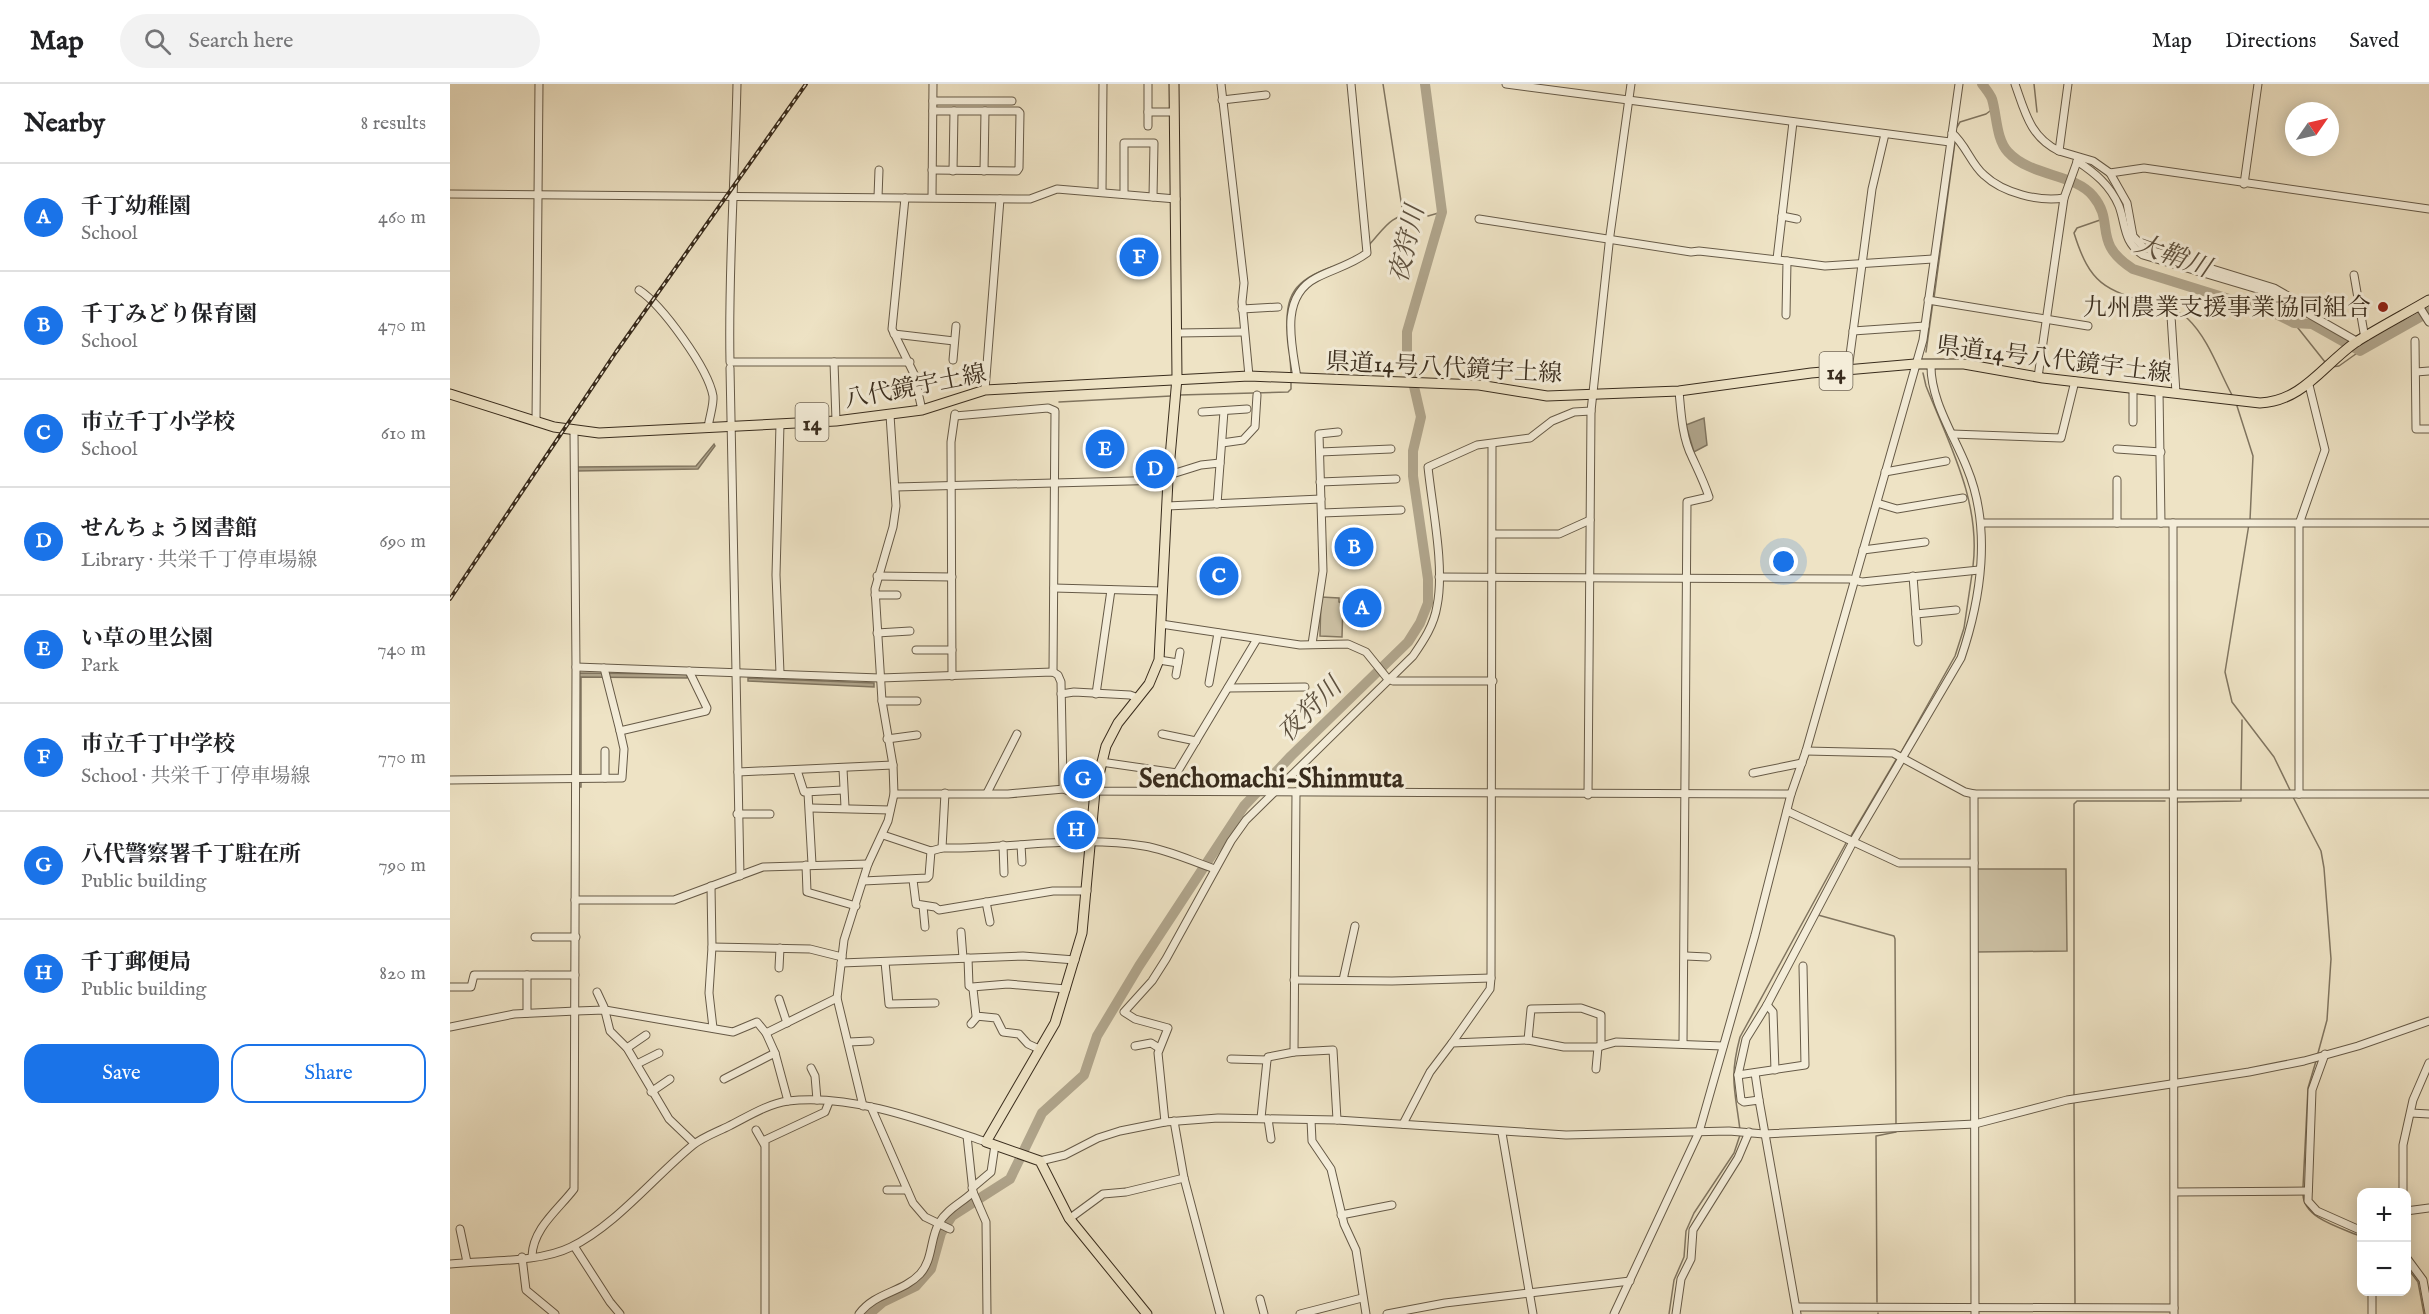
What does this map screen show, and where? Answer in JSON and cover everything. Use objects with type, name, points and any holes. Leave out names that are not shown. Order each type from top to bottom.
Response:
[{"type":"main road","points":[[1147,1314],[1069,1219],[1035,1160],[990,1144],[1055,1023],[1082,933],[1095,791],[1101,762],[1112,734],[1149,684],[1159,660],[1178,333],[1174,84]]},
{"type":"main road","name":"県道14号八代鏡宇土線","points":[[1176,380],[1250,376],[1479,385],[1547,396],[1679,391],[1848,370],[1915,364],[1964,364],[2038,377],[2230,400],[2275,402],[2309,385],[2332,361],[2356,342],[2420,308],[2429,300]]},
{"type":"main road","name":"八代鏡宇土線","points":[[450,394],[574,432],[635,432],[836,421],[890,415],[922,410],[985,390],[1176,380]]},
{"type":"street","points":[[536,422],[539,84]]},
{"type":"street","points":[[737,84],[735,195],[729,284],[730,362],[910,362]]},
{"type":"street","points":[[932,197],[933,84]]},
{"type":"street","points":[[1102,191],[1103,84]]},
{"type":"street","points":[[1148,84],[1148,126]]},
{"type":"street","points":[[1221,84],[1244,283],[1242,309],[1250,376]]},
{"type":"street","points":[[1293,378],[1292,308],[1300,291],[1314,279],[1352,263],[1367,253],[1351,84]]},
{"type":"street","points":[[1506,84],[1950,142]]},
{"type":"street","points":[[1588,795],[1591,393],[1609,238],[1631,84]]},
{"type":"street","points":[[1614,1314],[1699,1132],[1791,794],[1806,751],[1877,503],[1925,326],[1959,84]]},
{"type":"street","points":[[2015,84],[2032,129],[2048,146],[2097,174],[2111,190],[2118,204],[2128,244],[2136,250],[2274,294],[2317,317],[2356,342]]},
{"type":"street","points":[[2059,151],[2068,84]]},
{"type":"street","points":[[2244,184],[2258,84]]},
{"type":"street","points":[[1222,100],[1266,95]]},
{"type":"street","points":[[933,101],[1012,101]]},
{"type":"street","points":[[932,170],[1017,171],[1020,135],[1020,113],[1018,111],[933,111]]},
{"type":"street","points":[[953,171],[954,111]]},
{"type":"street","points":[[984,171],[985,111]]},
{"type":"street","points":[[1148,111],[1174,112]]},
{"type":"street","points":[[1777,259],[1793,122]]},
{"type":"street","points":[[1952,133],[1960,140],[1983,175],[2011,190],[2049,200],[2065,194]]},
{"type":"street","points":[[1848,370],[1872,189],[1885,134]]},
{"type":"street","points":[[1124,194],[1124,143],[1154,143],[1153,197]]},
{"type":"street","points":[[2038,377],[2065,194],[2077,161]]},
{"type":"street","points":[[2077,161],[2110,173],[2144,168],[2429,210]]},
{"type":"street","points":[[878,197],[879,170]]},
{"type":"street","points":[[2110,173],[2127,203],[2133,236],[2144,248],[2274,288],[2308,307],[2317,317]]},
{"type":"street","points":[[450,194],[538,197],[735,195],[1030,199],[1057,189],[1176,199]]},
{"type":"street","points":[[905,198],[892,329],[910,362],[922,410]]},
{"type":"street","points":[[985,390],[1000,199]]},
{"type":"street","points":[[1782,216],[1797,219]]},
{"type":"street","points":[[1479,219],[1691,252],[1777,259],[1825,266],[1934,259]]},
{"type":"street","points":[[1786,315],[1787,261]]},
{"type":"street","points":[[2354,275],[2364,333],[2367,336]]},
{"type":"street","points":[[639,290],[677,330],[693,354],[713,398],[708,428]]},
{"type":"street","points":[[1929,300],[2088,326]]},
{"type":"street","points":[[1242,309],[1278,307]]},
{"type":"street","points":[[2420,308],[2429,322]]},
{"type":"street","points":[[2171,316],[2176,393]]},
{"type":"street","points":[[1853,332],[1925,326]]},
{"type":"street","points":[[953,360],[956,327]]},
{"type":"street","points":[[1178,333],[1244,332]]},
{"type":"street","points":[[894,334],[954,341]]},
{"type":"street","points":[[2415,341],[2416,429],[2429,429]]},
{"type":"street","points":[[834,362],[836,421]]},
{"type":"street","points":[[1759,1100],[1744,1102],[1741,1100],[1738,1075],[1746,1039],[1767,1005],[1899,756],[1961,658],[1970,631],[1981,523],[1974,484],[1933,385],[1931,364]]},
{"type":"street","points":[[730,368],[740,876]]},
{"type":"street","points":[[2416,372],[2429,371]]},
{"type":"street","points":[[1952,434],[2061,438],[2075,381]]},
{"type":"street","points":[[2298,794],[2299,524],[2325,450],[2309,385]]},
{"type":"street","points":[[2133,388],[2133,422]]},
{"type":"street","points":[[1679,391],[1683,426],[1691,457],[1698,467],[1709,497],[1687,502],[1686,956],[1683,1043]]},
{"type":"street","points":[[2158,391],[2161,523]]},
{"type":"street","points":[[1222,443],[1243,440],[1255,427],[1257,395]]},
{"type":"street","points":[[952,676],[952,424],[955,415],[1054,409],[1053,672]]},
{"type":"street","points":[[1202,412],[1247,409]]},
{"type":"street","points":[[1217,504],[1224,411]]},
{"type":"street","points":[[1165,1122],[1159,1048],[1168,1028],[1135,1019],[1124,1012],[1157,973],[1214,868],[1246,820],[1413,656],[1426,638],[1437,606],[1439,577],[1428,467],[1477,445],[1530,438],[1552,421],[1574,412],[1592,411]]},
{"type":"street","points":[[890,415],[896,487],[893,527],[877,576],[875,595],[882,701],[893,765],[894,794],[883,835],[868,864],[844,940],[837,998],[867,1106],[907,1190],[919,1211],[949,1229]]},
{"type":"street","points":[[780,424],[776,575],[780,673]]},
{"type":"street","points":[[1312,644],[1323,571],[1319,431],[1338,432]]},
{"type":"street","points":[[532,1256],[532,1249],[544,1225],[574,1189],[576,667],[574,432]]},
{"type":"street","points":[[1403,1124],[1443,1050],[1452,1043],[1490,989],[1494,577],[1492,444]]},
{"type":"street","points":[[1320,452],[1391,449]]},
{"type":"street","points":[[2117,449],[2161,452]]},
{"type":"street","points":[[1885,472],[1946,461]]},
{"type":"street","points":[[896,487],[1168,478],[1200,465],[1220,463]]},
{"type":"street","points":[[1320,482],[1396,479]]},
{"type":"street","points":[[2117,480],[2117,523]]},
{"type":"street","points":[[1877,503],[1898,508],[1963,498]]},
{"type":"street","points":[[1167,506],[1321,500]]},
{"type":"street","points":[[1322,513],[1401,510]]},
{"type":"street","points":[[1493,534],[1560,534],[1590,520]]},
{"type":"street","points":[[1981,523],[2429,523]]},
{"type":"street","points":[[1755,1073],[1797,1311],[1878,1307],[1975,1311],[2075,1308],[2174,1311],[2173,524]]},
{"type":"street","points":[[1863,550],[1925,542]]},
{"type":"street","points":[[1439,577],[1855,581],[1976,570]]},
{"type":"street","points":[[877,576],[952,577]]},
{"type":"street","points":[[1913,576],[1918,642]]},
{"type":"street","points":[[1054,588],[1163,591]]},
{"type":"street","points":[[1096,694],[1111,590]]},
{"type":"street","points":[[875,595],[897,595]]},
{"type":"street","points":[[1916,614],[1956,610]]},
{"type":"street","points":[[1161,624],[1257,639],[1358,646],[1375,661],[1388,679]]},
{"type":"street","points":[[877,633],[910,631]]},
{"type":"street","points":[[1209,683],[1218,633]]},
{"type":"street","points":[[1166,790],[1257,639]]},
{"type":"street","points":[[916,650],[952,650]]},
{"type":"street","points":[[1176,675],[1180,652]]},
{"type":"street","points":[[1159,660],[1178,663]]},
{"type":"street","points":[[576,667],[880,678],[1053,672],[1059,675],[1061,682],[1064,789]]},
{"type":"street","points":[[450,780],[576,780],[624,777],[624,749],[604,668]]},
{"type":"street","points":[[620,731],[706,711],[689,671]]},
{"type":"street","points":[[1388,679],[1492,681]]},
{"type":"street","points":[[1228,688],[1305,687]]},
{"type":"street","points":[[1061,694],[1074,692],[1138,698]]},
{"type":"street","points":[[882,701],[917,701]]},
{"type":"street","points":[[987,793],[1017,734]]},
{"type":"street","points":[[1162,734],[1196,741]]},
{"type":"street","points":[[887,739],[917,735]]},
{"type":"street","points":[[605,751],[605,778]]},
{"type":"street","points":[[1806,751],[1884,751],[1899,756],[1965,792],[1974,794],[2429,794]]},
{"type":"street","points":[[1101,762],[1177,773]]},
{"type":"street","points":[[1753,773],[1802,764]]},
{"type":"street","points":[[738,772],[893,765]]},
{"type":"street","points":[[843,769],[845,807]]},
{"type":"street","points":[[797,770],[801,789],[808,793],[843,790]]},
{"type":"street","points":[[894,794],[1064,789],[1588,795],[1791,794]]},
{"type":"street","points":[[1294,1052],[1296,792]]},
{"type":"street","points":[[808,793],[811,808],[807,892],[856,906]]},
{"type":"street","points":[[942,848],[945,793]]},
{"type":"street","points":[[1974,794],[1975,1311]]},
{"type":"street","points":[[811,808],[845,807],[890,810]]},
{"type":"street","points":[[1787,811],[1899,863],[1974,862]]},
{"type":"street","points":[[737,814],[770,814]]},
{"type":"street","points":[[883,835],[931,851],[942,848],[1091,842],[1142,846],[1214,868]]},
{"type":"street","points":[[1003,845],[1004,873]]},
{"type":"street","points":[[1021,845],[1022,862]]},
{"type":"street","points":[[863,881],[913,880],[929,876],[931,851]]},
{"type":"street","points":[[575,900],[674,900],[763,867],[868,864]]},
{"type":"street","points":[[913,880],[915,902],[939,910],[1053,891],[1087,891]]},
{"type":"street","points":[[711,886],[712,947],[709,993],[712,1028]]},
{"type":"street","points":[[986,902],[990,922]]},
{"type":"street","points":[[923,906],[925,927]]},
{"type":"street","points":[[1343,980],[1355,926]]},
{"type":"street","points":[[961,932],[977,1017]]},
{"type":"street","points":[[535,937],[576,937]]},
{"type":"street","points":[[712,947],[810,949],[841,960],[885,962],[1023,956],[1075,960]]},
{"type":"street","points":[[779,968],[780,948]]},
{"type":"street","points":[[1686,956],[1707,957]]},
{"type":"street","points":[[885,962],[889,1004],[935,1004]]},
{"type":"street","points":[[1738,1075],[1805,1065],[1803,966]]},
{"type":"street","points":[[450,987],[471,987],[474,975],[575,975]]},
{"type":"street","points":[[527,975],[527,1013]]},
{"type":"street","points":[[1294,980],[1491,978]]},
{"type":"street","points":[[972,987],[1008,984],[1066,988]]},
{"type":"street","points":[[597,992],[605,1010],[610,1031],[627,1048],[669,1119],[694,1143]]},
{"type":"street","points":[[766,1033],[837,998]]},
{"type":"street","points":[[778,999],[787,1023]]},
{"type":"street","points":[[1767,1005],[1773,1012],[1775,1070]]},
{"type":"street","points":[[1528,1040],[1531,1009],[1581,1008],[1601,1015],[1596,1070]]},
{"type":"street","points":[[450,1027],[527,1013],[605,1010],[733,1032],[757,1022],[766,1033],[774,1053],[788,1101]]},
{"type":"street","points":[[971,1024],[977,1017]]},
{"type":"street","points":[[977,1017],[996,1018],[1003,1032],[1019,1034],[1028,1044],[1039,1049]]},
{"type":"street","points":[[1035,1160],[1065,1155],[1098,1138],[1165,1122],[1264,1118],[1337,1120],[1566,1135],[1743,1131],[1764,1134],[1975,1124],[2081,1097],[2251,1072],[2358,1046],[2429,1021]]},
{"type":"street","points":[[627,1048],[646,1035]]},
{"type":"street","points":[[1452,1043],[1528,1040],[1564,1047],[1599,1047],[1616,1042],[1723,1046]]},
{"type":"street","points":[[849,1042],[870,1041]]},
{"type":"street","points":[[1135,1046],[1151,1043],[1159,1048]]},
{"type":"street","points":[[1271,1139],[1264,1118],[1268,1057],[1294,1052],[1333,1050],[1337,1120]]},
{"type":"street","points":[[636,1064],[659,1053]]},
{"type":"street","points":[[724,1079],[774,1053]]},
{"type":"street","points":[[2324,1054],[2312,1090],[2304,1191],[2311,1206],[2357,1229]]},
{"type":"street","points":[[1231,1059],[1267,1060]]},
{"type":"street","points":[[2403,1188],[2402,1156],[2413,1100],[2429,1063]]},
{"type":"street","points":[[811,1068],[815,1076],[817,1101]]},
{"type":"street","points":[[651,1092],[670,1079]]},
{"type":"street","points":[[450,1264],[532,1256],[562,1251],[574,1246],[592,1234],[647,1187],[694,1143],[753,1114],[788,1101],[817,1101],[867,1106],[928,1121],[990,1144],[991,1172],[948,1212],[939,1224],[926,1265],[920,1274],[869,1302],[859,1314]]},
{"type":"street","points":[[765,1314],[765,1140],[825,1112],[829,1102]]},
{"type":"street","points":[[2411,1113],[2429,1113]]},
{"type":"street","points":[[1311,1120],[1312,1141],[1330,1169],[1341,1215],[1356,1250],[1366,1314]]},
{"type":"street","points":[[1174,1122],[1184,1178],[1221,1314]]},
{"type":"street","points":[[756,1131],[764,1144]]},
{"type":"street","points":[[1676,1314],[1681,1279],[1691,1259],[1693,1230],[1738,1158],[1743,1131]]},
{"type":"street","points":[[1502,1132],[1533,1314]]},
{"type":"street","points":[[967,1136],[973,1191],[986,1222],[987,1314]]},
{"type":"street","points":[[1069,1219],[1103,1194],[1126,1192],[1184,1178]]},
{"type":"street","points":[[887,1190],[907,1190]]},
{"type":"street","points":[[2175,1192],[2304,1191]]},
{"type":"street","points":[[1341,1215],[1392,1205]]},
{"type":"street","points":[[2411,1210],[2429,1208]]},
{"type":"street","points":[[460,1229],[467,1262]]},
{"type":"street","points":[[574,1246],[620,1314]]},
{"type":"street","points":[[522,1257],[526,1290],[555,1314]]},
{"type":"street","points":[[2411,1264],[2423,1280],[2429,1313]]},
{"type":"street","points":[[1387,1314],[1445,1303],[1630,1281]]},
{"type":"street","points":[[2372,1296],[2372,1314]]},
{"type":"street","points":[[1300,1314],[1362,1298]]},
{"type":"street","points":[[1260,1299],[1264,1314]]},
{"type":"shaded area","points":[[1704,418],[1707,445],[1694,452],[1686,425]]},
{"type":"shaded area","points":[[714,444],[715,446],[698,469],[576,471],[576,467],[696,466]]},
{"type":"shaded area","points":[[1321,597],[1339,598],[1339,602],[1343,603],[1342,637],[1320,636]]},
{"type":"shaded area","points":[[578,673],[688,674],[687,678],[581,677],[581,787],[577,787]]},
{"type":"shaded area","points":[[748,678],[874,683],[874,687],[748,681]]},
{"type":"shaded area","points":[[1975,869],[2066,869],[2067,951],[1976,952]]},
{"type":"waterway","points":[[1383,84],[1403,214]]},
{"type":"waterway","name":"夜狩川","points":[[869,1314],[883,1302],[916,1286],[931,1269],[941,1233],[952,1216],[1010,1179],[1042,1113],[1084,1075],[1097,1036],[1139,966],[1244,806],[1291,756],[1408,642],[1420,623],[1428,603],[1428,579],[1413,476],[1413,451],[1421,417],[1407,356],[1407,332],[1442,212],[1425,84]]},
{"type":"waterway","name":"大鞘川","points":[[1982,84],[1992,99],[2001,141],[2008,152],[2028,166],[2075,183],[2093,196],[2100,206],[2112,250],[2133,269],[2274,313],[2294,323],[2312,324],[2360,351],[2429,312]]},
{"type":"waterway","points":[[2034,84],[2037,112]]},
{"type":"waterway","points":[[1957,127],[1960,122],[1986,114],[1994,108]]},
{"type":"waterway","points":[[1934,298],[1955,142]]},
{"type":"waterway","points":[[1428,216],[1442,212]]},
{"type":"waterway","points":[[1369,245],[1394,219],[1415,215]]},
{"type":"waterway","points":[[2103,219],[2077,228],[2074,233],[2086,264],[2093,274],[2111,289],[2176,311],[2188,319],[2207,345],[2232,395]]},
{"type":"waterway","points":[[1288,335],[1288,309],[1295,291],[1309,277],[1332,267]]},
{"type":"waterway","points":[[1926,352],[1933,302]]},
{"type":"waterway","points":[[2294,323],[2325,362]]},
{"type":"waterway","points":[[2331,367],[2339,366],[2360,351]]},
{"type":"waterway","points":[[1290,357],[1291,373]]},
{"type":"waterway","points":[[1923,373],[1968,496],[1974,542],[1973,566]]},
{"type":"waterway","points":[[1179,395],[1288,392],[1291,389],[1291,381]]},
{"type":"waterway","points":[[1059,402],[1171,396]]},
{"type":"waterway","points":[[2237,406],[2253,456],[2250,520]]},
{"type":"waterway","points":[[2249,524],[2225,672],[2232,702],[2274,757],[2291,792]]},
{"type":"waterway","points":[[1900,754],[1955,656],[1964,628],[1972,574]]},
{"type":"waterway","points":[[2241,790],[2242,720]]},
{"type":"waterway","points":[[1851,836],[1897,758]]},
{"type":"waterway","points":[[2293,797],[2321,851],[2324,868],[2331,959],[2327,1020],[2318,1053]]},
{"type":"waterway","points":[[2177,802],[2241,801],[2241,798]]},
{"type":"waterway","points":[[2074,1097],[2074,804],[2077,801],[2165,801]]},
{"type":"waterway","points":[[1740,1130],[1734,1074],[1740,1037],[1846,843]]},
{"type":"waterway","points":[[1818,915],[1894,936],[1896,1124]]},
{"type":"waterway","points":[[2303,1187],[2308,1088],[2316,1061]]},
{"type":"waterway","points":[[2074,1102],[2075,1304]]},
{"type":"waterway","points":[[1877,1302],[1876,1136],[1896,1132]]},
{"type":"waterway","points":[[1669,1314],[1674,1280],[1684,1257],[1686,1231],[1694,1213],[1734,1153],[1740,1135]]},
{"type":"waterway","points":[[2303,1195],[2310,1210],[2325,1222],[2357,1235]]},
{"type":"waterway","points":[[2411,1273],[2418,1282],[2424,1314]]},
{"type":"railway","points":[[450,599],[616,352],[806,84]]},
{"type":"place","name":"市立千丁中学校","points":[[1139,257]]},
{"type":"place","name":"九州農業支援事業協同組合","points":[[2383,307]]},
{"type":"place","name":"い草の里公園","points":[[1105,449]]},
{"type":"place","name":"せんちょう図書館","points":[[1155,469]]},
{"type":"place","name":"千丁みどり保育園","points":[[1354,547]]},
{"type":"place","name":"市立千丁小学校","points":[[1219,576]]},
{"type":"place","name":"千丁幼稚園","points":[[1362,608]]},
{"type":"place","name":"八代警察署千丁駐在所","points":[[1083,779]]},
{"type":"place","name":"千丁郵便局","points":[[1076,830]]},
{"type":"district","name":"Senchomachi-Shinmuta","points":[[1271,778]]}]
